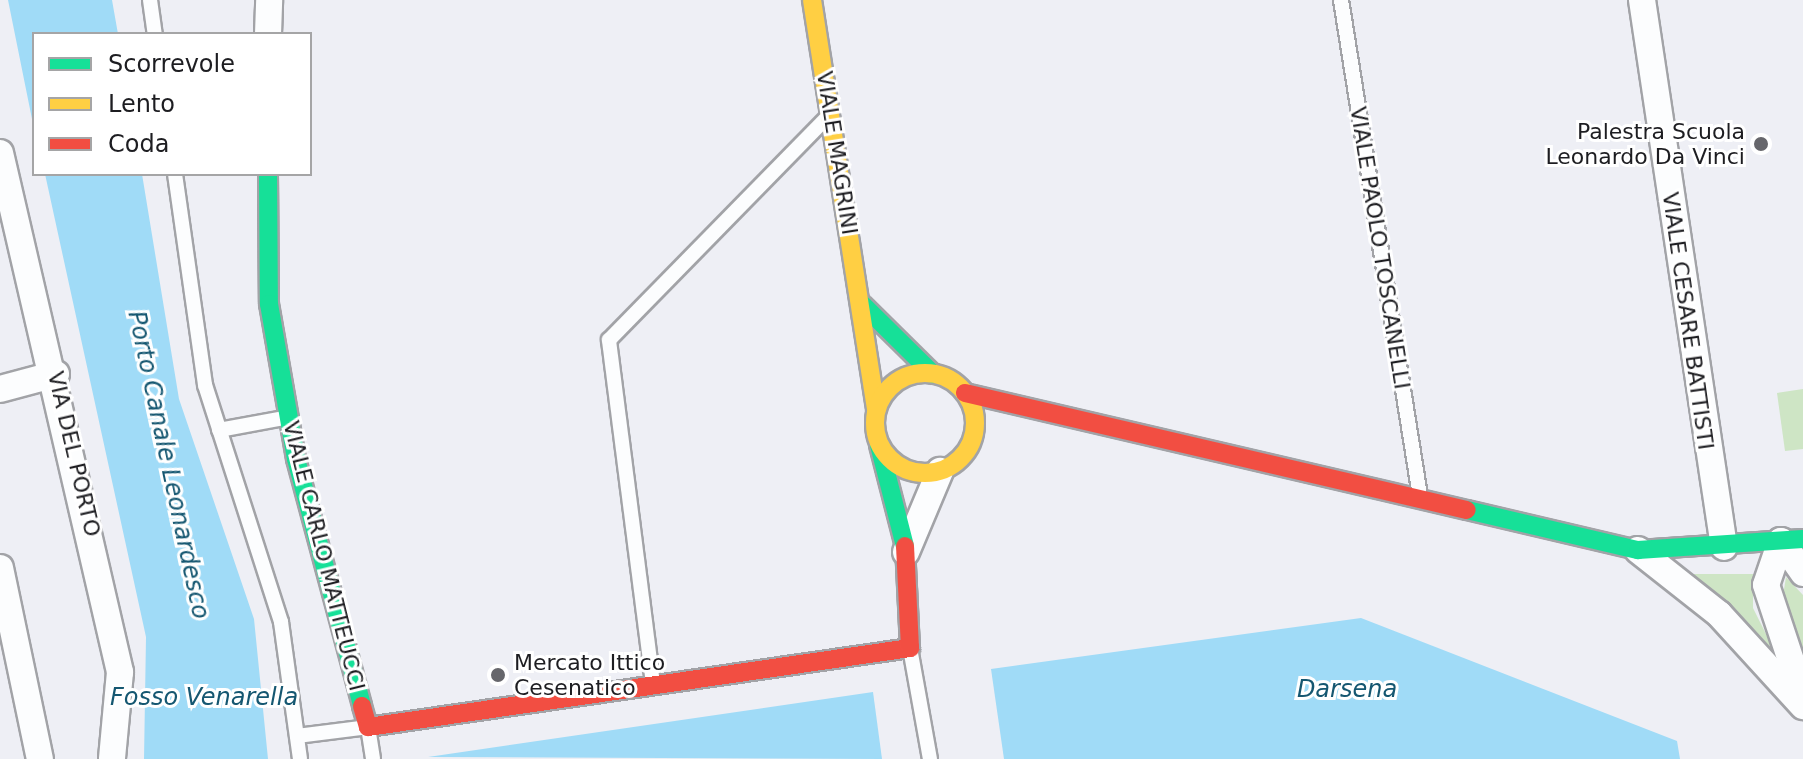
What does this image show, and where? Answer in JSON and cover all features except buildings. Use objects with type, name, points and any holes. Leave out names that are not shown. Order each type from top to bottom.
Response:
[{"type":"street","points":[[268,32],[269,0]]},
{"type":"street","name":"VIALE MAGRINI","points":[[812,0],[863,305],[876,409]]},
{"type":"street","name":"VIALE CESARE BATTISTI","points":[[1642,0],[1724,547]]},
{"type":"street","name":"VIA DEL PORTO","points":[[0,153],[7,209],[56,374],[120,672],[112,759]]},
{"type":"street","name":"VIALE CARLO MATTEUCCI","points":[[268,176],[269,304],[289,417],[368,727]]},
{"type":"street","points":[[863,305],[933,374],[965,393],[1420,496],[1638,550],[1724,547],[1792,540]]},
{"type":"street","points":[[0,389],[56,374]]},
{"type":"street","points":[[368,727],[910,648],[906,552],[879,445],[876,409],[896,382],[933,374]]},
{"type":"street","points":[[879,445],[912,472],[940,471],[963,456],[974,432],[965,393]]},
{"type":"street","points":[[974,432],[1035,410]]},
{"type":"street","points":[[906,552],[940,471]]},
{"type":"street","points":[[1792,540],[1803,573]]},
{"type":"street","points":[[1792,540],[1766,585],[1803,697]]},
{"type":"street","points":[[1638,550],[1719,614],[1803,706]]},
{"type":"street","points":[[0,568],[40,759]]},
{"type":"lane","points":[[150,0],[155,32]]},
{"type":"lane","name":"VIALE PAOLO TOSCANELLI","points":[[1341,0],[1420,496]]},
{"type":"lane","points":[[653,684],[609,340],[830,114]]},
{"type":"lane","points":[[175,176],[205,385],[281,622],[300,759]]},
{"type":"lane","points":[[219,430],[289,417]]},
{"type":"lane","points":[[910,648],[930,759]]},
{"type":"lane","points":[[297,736],[368,727],[373,759]]},
{"type":"green space","points":[[1803,389],[1803,449],[1785,451],[1777,393]]},
{"type":"green space","points":[[1687,574],[1753,574],[1753,608],[1787,676]]},
{"type":"green space","points":[[1786,577],[1803,595],[1803,656],[1781,608]]},
{"type":"water","points":[[8,0],[112,0],[118,32],[32,32],[32,119]]},
{"type":"water","name":"Fosso Venarella","points":[[45,176],[142,176],[179,399],[254,619],[268,759],[144,759],[146,637]]},
{"type":"water","name":"Darsena","points":[[1361,618],[1677,741],[1680,759],[1004,759],[991,669]]},
{"type":"water","points":[[873,692],[882,759],[428,757]]},
{"type":"traffic: fast","points":[[268,176],[269,304],[296,459],[362,706]]},
{"type":"traffic: fast","points":[[863,305],[933,374]]},
{"type":"traffic: fast","points":[[879,445],[905,546]]},
{"type":"traffic: fast","points":[[1467,510],[1638,550],[1803,539]]},
{"type":"traffic: slow","points":[[812,0],[876,409]]},
{"type":"traffic: slow","points":[[925,373],[953,381],[967,395],[975,423],[967,451],[953,465],[925,473],[897,465],[883,451],[875,423],[883,395],[897,381],[925,373]]},
{"type":"traffic: jam","points":[[965,393],[1467,510]]},
{"type":"traffic: jam","points":[[362,706],[368,727],[910,648],[905,546]]},
{"type":"place","name":"Palestra Scuola Leonardo Da Vinci","points":[[1761,144]]},
{"type":"place","name":"Mercato Ittico Cesenatico","points":[[498,675]]},
{"type":"water label","name":"Porto Canale Leonardesco","points":[[168,465]]}]
